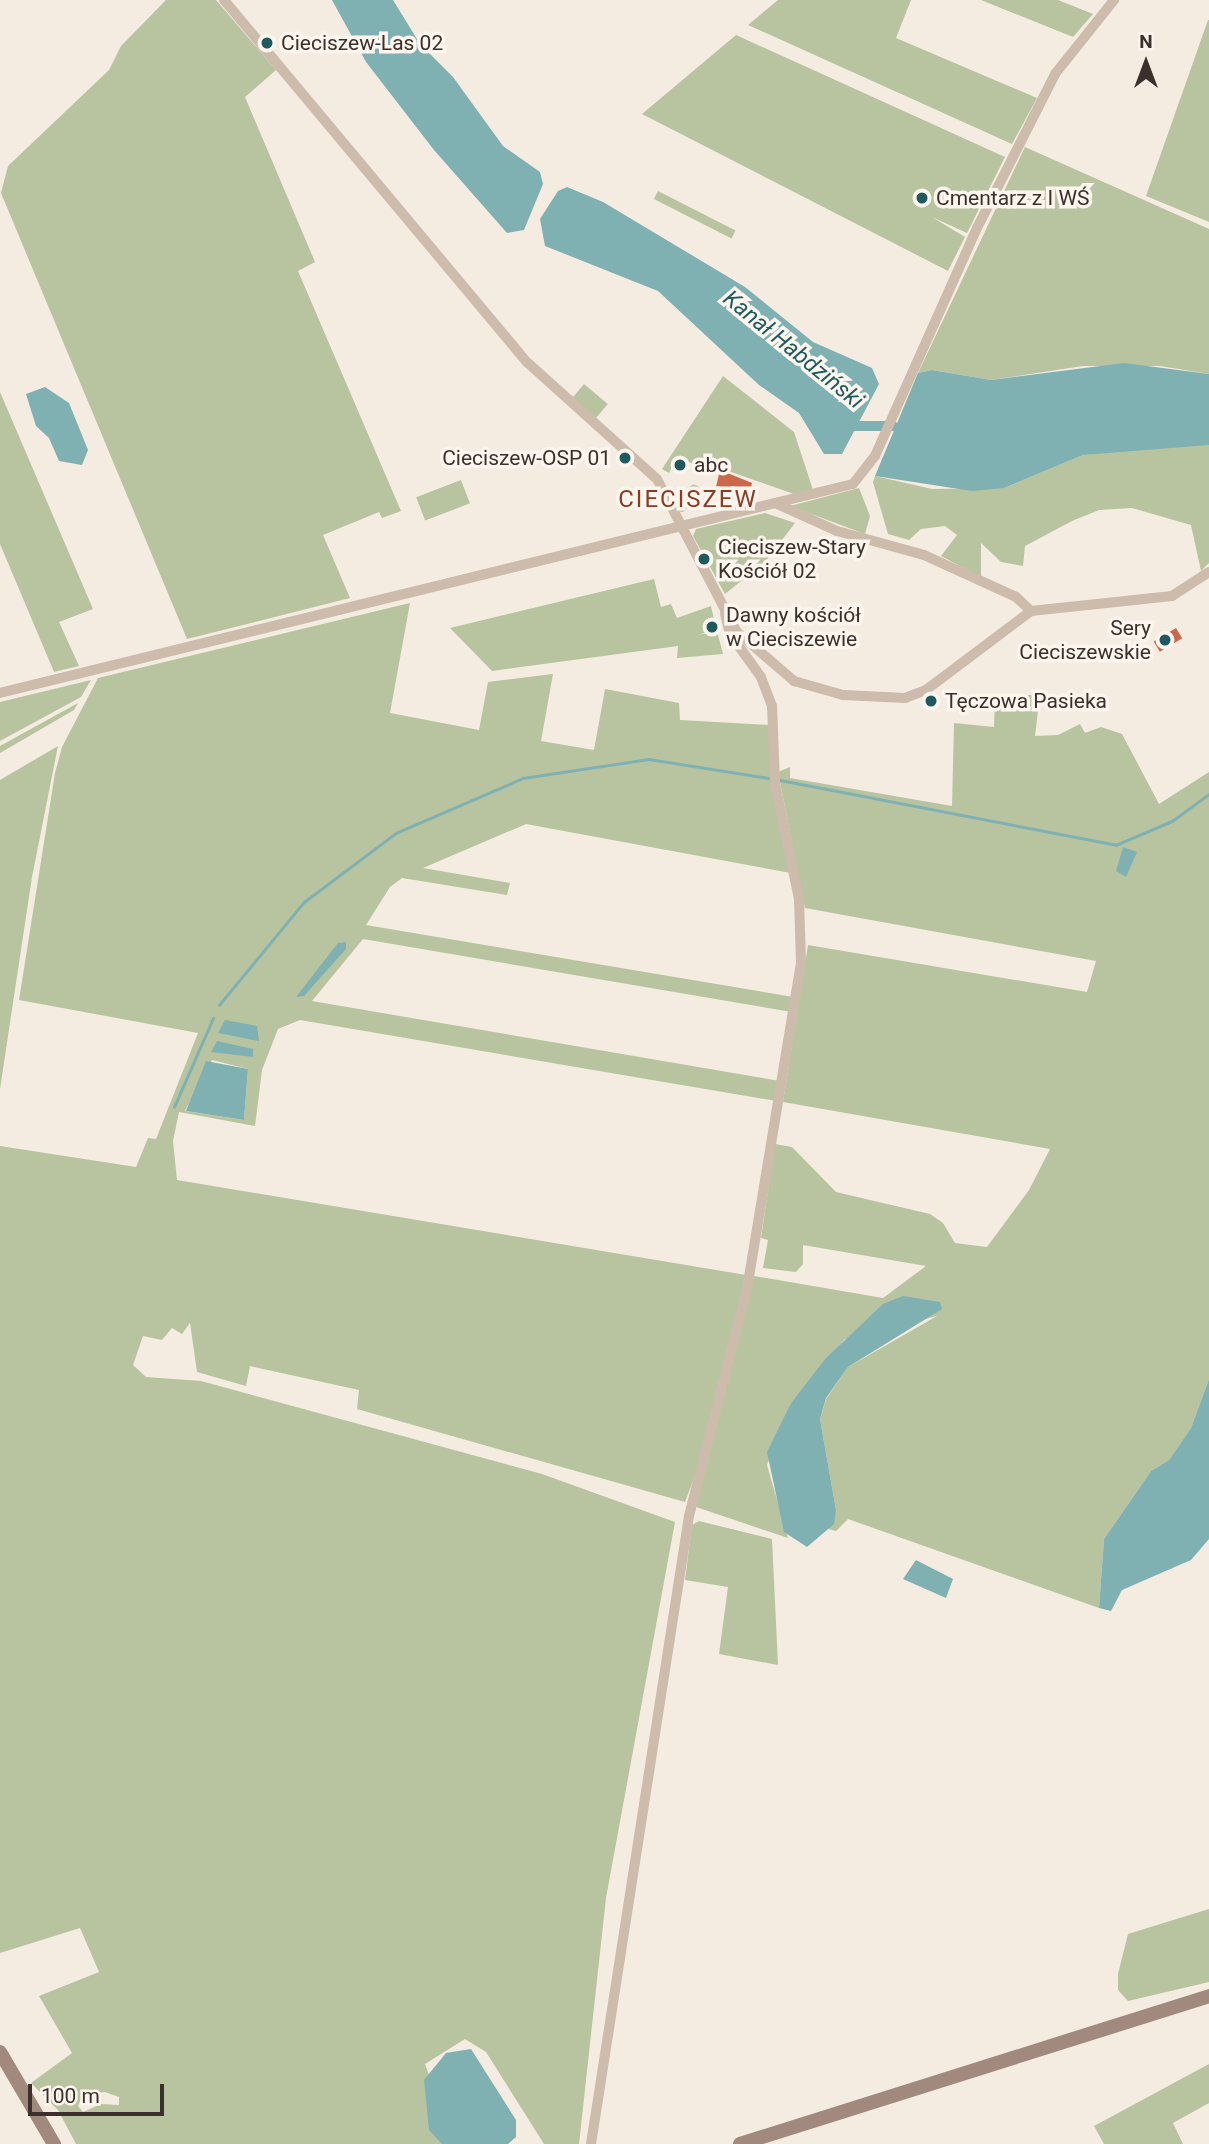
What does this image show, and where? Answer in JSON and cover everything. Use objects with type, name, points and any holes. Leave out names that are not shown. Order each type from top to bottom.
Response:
[{"type":"street","points":[[224,0],[528,363],[657,479],[683,524],[725,614],[730,634],[761,677],[772,706],[775,783],[799,899],[801,962],[747,1289],[690,1516],[591,2144]]},
{"type":"street","points":[[0,693],[683,524],[845,489],[862,477],[875,456],[907,382],[1055,74],[1114,0]]},
{"type":"street","points":[[682,507],[694,490]]},
{"type":"street","points":[[775,503],[837,531],[923,555],[1016,597],[1031,611]]},
{"type":"street","points":[[725,614],[759,656],[794,681],[834,693],[888,699],[926,690],[1031,611],[1172,596],[1209,572]]},
{"type":"street","points":[[740,2144],[1209,1996]]},
{"type":"street","points":[[0,2052],[54,2144]]},
{"type":"green space","points":[[166,0],[216,0],[276,70],[245,97],[315,262],[298,271],[401,511],[382,518],[379,512],[323,535],[350,598],[187,639],[1,193],[8,166],[109,70],[121,46]]},
{"type":"green space","points":[[778,0],[911,0],[896,38],[1037,98],[1012,144],[748,25]]},
{"type":"green space","points":[[981,0],[1058,0],[1093,14],[1073,37]]},
{"type":"green space","points":[[1209,20],[1209,222],[1146,196]]},
{"type":"green space","points":[[736,35],[1005,157],[967,233],[932,217],[965,237],[948,271],[642,114]]},
{"type":"green space","points":[[1025,147],[1209,229],[1209,374],[1160,366],[1083,366],[991,380],[932,370],[918,373]]},
{"type":"green space","points":[[658,191],[736,230],[731,239],[654,199]]},
{"type":"green space","points":[[723,376],[794,432],[813,490],[794,494],[714,466],[703,463],[700,468],[678,456],[669,473],[662,469]]},
{"type":"green space","points":[[584,384],[608,404],[596,418],[572,398]]},
{"type":"green space","points":[[0,392],[93,609],[59,622],[79,666],[54,672],[0,544]]},
{"type":"green space","points":[[1170,444],[1209,445],[1209,563],[1201,571],[1191,525],[1132,508],[1099,510],[1025,546],[1023,566],[1001,562],[981,543],[981,577],[941,556],[957,535],[945,526],[921,529],[909,540],[888,534],[873,482],[875,476],[932,489],[1004,488],[1083,455]]},
{"type":"green space","points":[[461,480],[470,503],[425,521],[416,497]]},
{"type":"green space","points":[[859,488],[870,516],[865,534],[790,506]]},
{"type":"green space","points":[[765,513],[795,523],[766,561],[725,594],[693,536],[696,529]]},
{"type":"green space","points":[[654,579],[661,607],[671,604],[677,618],[711,606],[716,629],[698,635],[717,631],[723,654],[677,658],[678,646],[492,671],[450,628]]},
{"type":"green space","points":[[410,603],[390,713],[479,730],[488,682],[553,674],[541,741],[594,750],[605,689],[679,703],[680,720],[770,725],[771,784],[791,873],[526,824],[423,868],[510,883],[507,895],[402,878],[390,887],[366,925],[793,997],[792,1012],[363,939],[312,1001],[780,1081],[776,1101],[300,1020],[278,1029],[262,1070],[255,1126],[179,1112],[173,1141],[177,1180],[746,1275],[699,1465],[685,1502],[357,1409],[359,1390],[250,1366],[246,1386],[197,1372],[190,1323],[182,1334],[172,1328],[162,1340],[143,1336],[133,1365],[146,1377],[201,1381],[542,1474],[675,1522],[606,1898],[579,2144],[544,2144],[486,2052],[465,2039],[425,2064],[435,2091],[495,2144],[76,2144],[58,2110],[31,2083],[72,2053],[39,1996],[99,1972],[80,1928],[0,1953],[0,1146],[136,1167],[148,1138],[156,1139],[198,1033],[19,1000],[55,773],[62,747],[98,678]],"holes":[[[212,1060],[248,1069],[244,1120],[185,1111]],[[105,2092],[119,2097],[119,2105],[101,2104],[83,2112],[78,2106],[83,2094]]]},
{"type":"green space","points":[[91,680],[81,697],[0,741],[0,702]]},
{"type":"green space","points":[[1040,694],[1035,736],[1058,735],[1080,724],[1085,733],[1101,727],[1122,734],[1159,804],[1209,772],[1209,1379],[1191,1428],[1169,1460],[1151,1471],[1104,1539],[1099,1608],[848,1519],[836,1531],[828,1529],[836,1510],[820,1419],[826,1399],[848,1367],[937,1316],[845,1339],[791,1403],[767,1465],[788,1538],[696,1507],[754,1276],[883,1298],[926,1266],[803,1245],[803,1264],[796,1272],[763,1268],[768,1240],[761,1238],[775,1144],[792,1147],[836,1192],[930,1214],[943,1223],[955,1243],[987,1247],[1029,1190],[1050,1149],[783,1102],[808,945],[1087,992],[1096,961],[805,908],[778,772],[790,767],[790,778],[952,806],[954,723],[994,727],[995,698]]},
{"type":"green space","points":[[78,703],[74,710],[0,753],[0,746]]},
{"type":"green space","points":[[58,746],[32,877],[0,1089],[0,780]]},
{"type":"green space","points":[[699,1521],[772,1539],[778,1665],[719,1654],[728,1587],[685,1580],[692,1525]]},
{"type":"green space","points":[[1209,1909],[1209,1982],[1128,2001],[1118,1990],[1118,1974],[1128,1934]]},
{"type":"green space","points":[[1209,2064],[1209,2103],[1173,2123],[1183,2144],[1104,2144],[1094,2126]]},
{"type":"water","points":[[332,0],[393,0],[420,44],[453,77],[503,146],[540,172],[543,184],[524,230],[507,233],[434,150],[366,62]]},
{"type":"water","points":[[567,187],[603,202],[745,287],[813,342],[872,368],[879,384],[842,454],[824,454],[799,413],[759,385],[658,291],[545,246],[540,219],[558,191]]},
{"type":"water","points":[[1124,363],[1209,374],[1209,445],[1083,455],[1004,488],[972,491],[875,476],[918,373],[932,370],[991,380]]},
{"type":"water","points":[[45,387],[69,403],[88,450],[82,465],[59,461],[49,438],[36,426],[26,394]]},
{"type":"water","points":[[1123,847],[1137,852],[1126,877],[1116,871]]},
{"type":"water","points":[[346,942],[346,949],[304,996],[296,997],[338,943]]},
{"type":"water","points":[[225,1020],[257,1026],[259,1041],[218,1033]]},
{"type":"water","points":[[217,1041],[253,1049],[253,1057],[211,1052]]},
{"type":"water","points":[[206,1061],[248,1069],[244,1120],[186,1111]]},
{"type":"water","points":[[903,1296],[940,1302],[942,1309],[848,1367],[826,1398],[820,1419],[836,1510],[834,1524],[807,1547],[784,1532],[767,1452],[791,1403],[826,1358],[883,1304]]},
{"type":"water","points":[[1209,1379],[1209,1539],[1191,1560],[1122,1590],[1111,1611],[1099,1608],[1104,1539],[1151,1471],[1169,1460],[1191,1428]]},
{"type":"water","points":[[916,1560],[953,1579],[946,1598],[903,1579]]},
{"type":"water","points":[[471,2049],[516,2120],[516,2137],[508,2144],[442,2144],[429,2130],[424,2080],[446,2053]]},
{"type":"building","points":[[720,470],[752,483],[749,496],[716,487]]},
{"type":"building","name":"Sery Cieciszewskie","points":[[1176,628],[1182,638],[1160,652],[1154,641]]},
{"type":"waterway","name":"Kanał Habdziński","points":[[845,417],[855,426],[893,426]]},
{"type":"waterway","points":[[219,1005],[304,902],[396,833],[523,778],[649,759],[769,778]]},
{"type":"waterway","points":[[780,780],[1116,845],[1172,821],[1209,794]]},
{"type":"waterway","points":[[174,1107],[213,1018]]},
{"type":"place","name":"Cieciszew-Las 02","points":[[267,43]]},
{"type":"place","name":"Cmentarz z I WŚ","points":[[922,198]]},
{"type":"place","name":"Cieciszew-OSP 01","points":[[625,458]]},
{"type":"place","name":"abc","points":[[680,465]]},
{"type":"place","name":"Cieciszew-Stary Kościół 02","points":[[704,559]]},
{"type":"place","name":"Dawny kościół w Cieciszewie","points":[[712,627]]},
{"type":"place","name":"Sery Cieciszewskie","points":[[1165,640]]},
{"type":"place","name":"Tęczowa Pasieka","points":[[931,701]]},
{"type":"district","name":"CIECISZEW","points":[[688,500]]}]
